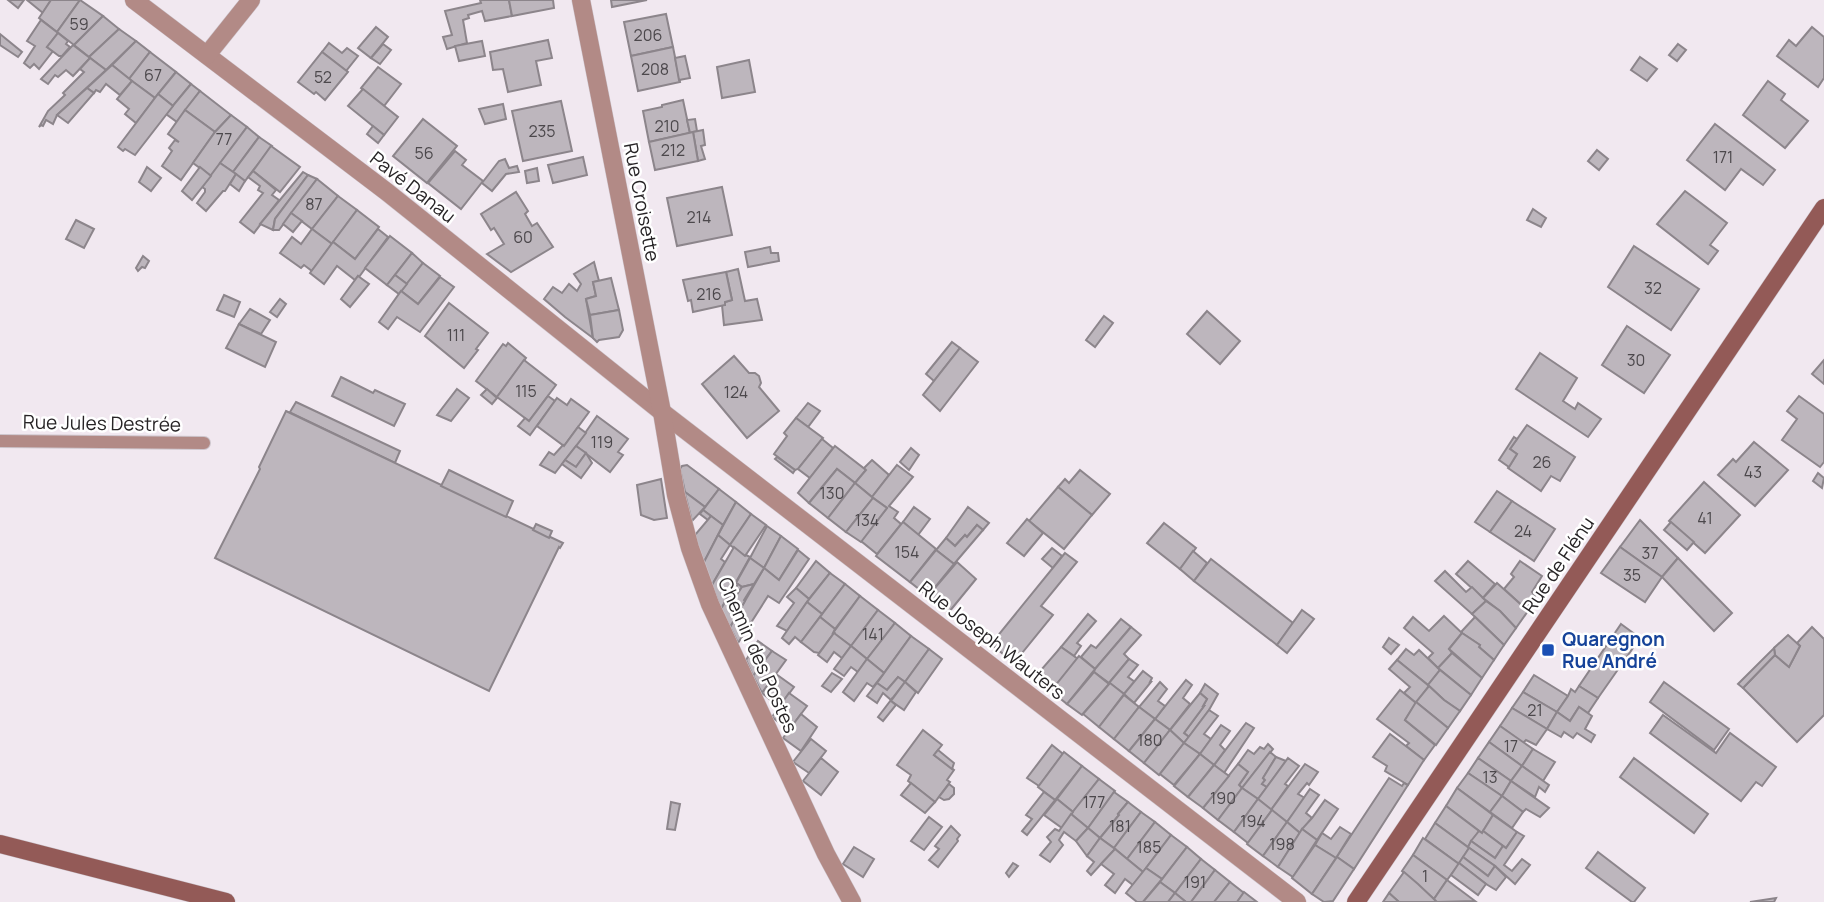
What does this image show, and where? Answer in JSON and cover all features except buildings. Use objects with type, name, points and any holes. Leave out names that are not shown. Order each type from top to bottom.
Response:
[{"type":"street","name":"Pavé Danau","points":[[134,0],[387,192],[662,412]]},
{"type":"street","points":[[207,55],[251,0]]},
{"type":"street","name":"Rue Croisette","points":[[581,0],[662,412]]},
{"type":"street","name":"Rue de Flénu","points":[[1356,902],[1824,208]]},
{"type":"street","name":"Chemin des Postes","points":[[662,412],[690,548],[710,604],[826,854],[852,902]]},
{"type":"street","name":"Rue Joseph Wauters","points":[[662,412],[1297,902]]},
{"type":"street","points":[[0,844],[226,902]]},
{"type":"lane","name":"Rue Jules Destrée","points":[[0,441],[204,443]]},
{"type":"place","name":"Quaregnon Rue André","points":[[1548,650]]}]
